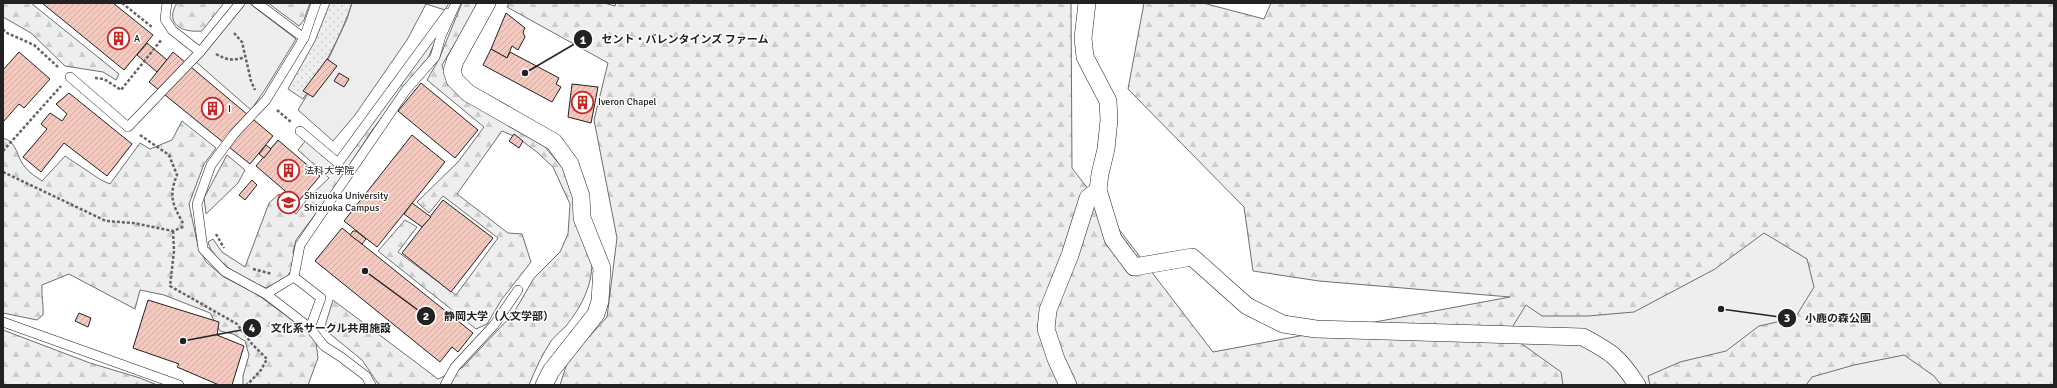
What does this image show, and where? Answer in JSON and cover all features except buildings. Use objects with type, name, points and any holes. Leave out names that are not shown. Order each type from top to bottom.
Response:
[{"type":"street","points":[[487,3],[455,61],[452,70],[456,80],[468,92],[554,142],[570,164],[580,196],[582,218],[602,268],[600,301],[596,314],[559,359],[551,370],[544,385]]},
{"type":"street","points":[[1087,3],[1083,38],[1085,57],[1108,101],[1109,120],[1106,149],[1098,190],[1113,239],[1134,267],[1192,257],[1247,306],[1283,324],[1316,329],[1538,334],[1582,337],[1609,350],[1625,367],[1637,385]]},
{"type":"street","points":[[1068,385],[1056,359],[1046,329],[1048,310],[1070,255],[1088,198],[1098,190]]},
{"type":"lane","points":[[167,3],[165,19],[172,30],[202,48]]},
{"type":"lane","points":[[70,77],[128,127],[202,48],[240,3]]},
{"type":"lane","points":[[257,3],[304,38]]},
{"type":"lane","points":[[316,3],[304,38],[266,100],[234,134],[211,164],[197,204],[203,249],[224,271],[266,294],[310,328],[324,346],[360,371],[366,376],[371,385]]},
{"type":"lane","points":[[300,131],[338,164],[456,3]]},
{"type":"lane","points":[[266,294],[294,277],[300,245],[406,90],[435,56],[441,36],[456,3]]},
{"type":"lane","points":[[294,277],[321,298],[310,328]]},
{"type":"lane","points":[[445,385],[455,367],[494,325],[518,290]]},
{"type":"lane","points":[[3,322],[179,385]]},
{"type":"path","points":[[122,3],[154,28]]},
{"type":"path","points":[[223,23],[242,42],[251,81],[256,92],[300,131]]},
{"type":"path","points":[[3,29],[5,32],[34,45],[70,77],[104,79],[121,90],[164,37]]},
{"type":"path","points":[[202,48],[222,58],[236,60],[245,57]]},
{"type":"path","points":[[3,151],[28,124],[52,94],[70,77]]},
{"type":"path","points":[[3,172],[106,221],[132,223],[173,231],[185,226]]},
{"type":"path","points":[[173,231],[174,251],[170,286],[237,324],[252,344],[267,359],[261,370],[247,385]]},
{"type":"green space","points":[[3,3],[31,3],[119,74],[116,80],[103,72],[65,66],[31,33],[3,17]]},
{"type":"green space","points":[[177,3],[224,3],[202,31],[195,31],[182,29],[174,22],[174,10]]},
{"type":"green space","points":[[244,3],[249,3],[296,39],[251,110],[195,61]]},
{"type":"green space","points":[[268,3],[310,3],[304,20],[299,26]]},
{"type":"green space","points":[[330,3],[352,3],[343,28],[331,52],[303,99],[288,89],[315,41]]},
{"type":"green space","points":[[462,3],[477,3],[468,22],[442,65],[448,85],[466,100],[545,147],[566,172],[592,262],[590,280],[581,304],[566,326],[551,341],[529,385],[379,385],[362,360],[324,329],[333,300],[438,379],[463,367],[513,314],[534,278],[560,252],[568,234],[570,204],[553,167],[537,152],[518,138],[502,131],[457,194],[508,233],[522,234],[531,262],[502,299],[487,324],[476,329],[378,251],[405,220],[417,227],[398,252],[456,295],[498,238],[443,196],[429,213],[417,202],[458,162],[484,127],[427,80],[439,59]]},
{"type":"green space","points":[[509,3],[604,3],[615,6],[616,3],[1071,3],[1072,168],[1213,352],[1510,297],[1319,281],[1253,271],[1244,207],[1128,89],[1144,3],[1203,3],[1264,19],[1271,3],[2054,3],[2054,385],[560,385],[568,360],[607,317],[617,238],[594,120],[608,63],[507,7]]},
{"type":"green space","points":[[444,22],[428,58],[373,129],[329,196],[296,240],[293,252],[296,264],[286,278],[266,288],[240,276],[217,258],[211,250],[208,242],[213,239],[222,252],[245,267],[269,203],[279,194],[296,214],[308,198],[329,178],[298,150],[306,140],[338,166]]},
{"type":"green space","points":[[182,121],[216,148],[204,164],[189,204],[198,246],[206,262],[224,277],[258,295],[307,331],[316,343],[318,358],[308,385],[243,385],[243,376],[249,355],[245,341],[233,334],[220,331],[210,313],[164,295],[140,290],[135,309],[69,274],[42,285],[43,315],[37,320],[3,313],[3,138],[12,143],[22,163],[31,173],[42,181],[65,156],[101,180],[110,184],[140,143],[150,149],[172,140]]},
{"type":"green space","points":[[227,155],[245,170],[238,183],[206,214],[204,198]]},
{"type":"green space","points":[[1764,233],[1807,259],[1814,287],[1795,318],[1759,326],[1726,351],[1680,362],[1648,376],[1650,385],[1563,385],[1561,372],[1508,334],[1526,305],[1542,316],[1588,316],[1634,312],[1715,269]]},
{"type":"green space","points":[[3,330],[90,363],[140,378],[157,385],[3,385]]},
{"type":"green space","points":[[1904,355],[1934,376],[1941,385],[1806,385],[1812,377],[1854,365]]},
{"type":"shaded area","points":[[352,3],[449,3],[445,10],[426,4],[407,40],[355,115],[333,141],[298,110],[328,60],[347,19]]},
{"type":"place","name":"A","points":[[118,39]]},
{"type":"place","name":"セント・バレンタインズ ファーム","points":[[525,73]]},
{"type":"place","name":"Iveron Chapel","points":[[582,102]]},
{"type":"place","name":"I","points":[[212,109]]},
{"type":"place","name":"法科大学院","points":[[288,171]]},
{"type":"place","name":"Shizuoka University Shizuoka Campus","points":[[289,202]]},
{"type":"place","name":"静岡大学（人文学部）","points":[[365,271]]},
{"type":"place","name":"小鹿の森公園","points":[[1721,309]]},
{"type":"place","name":"文化系サークル共用施設","points":[[183,341]]}]
